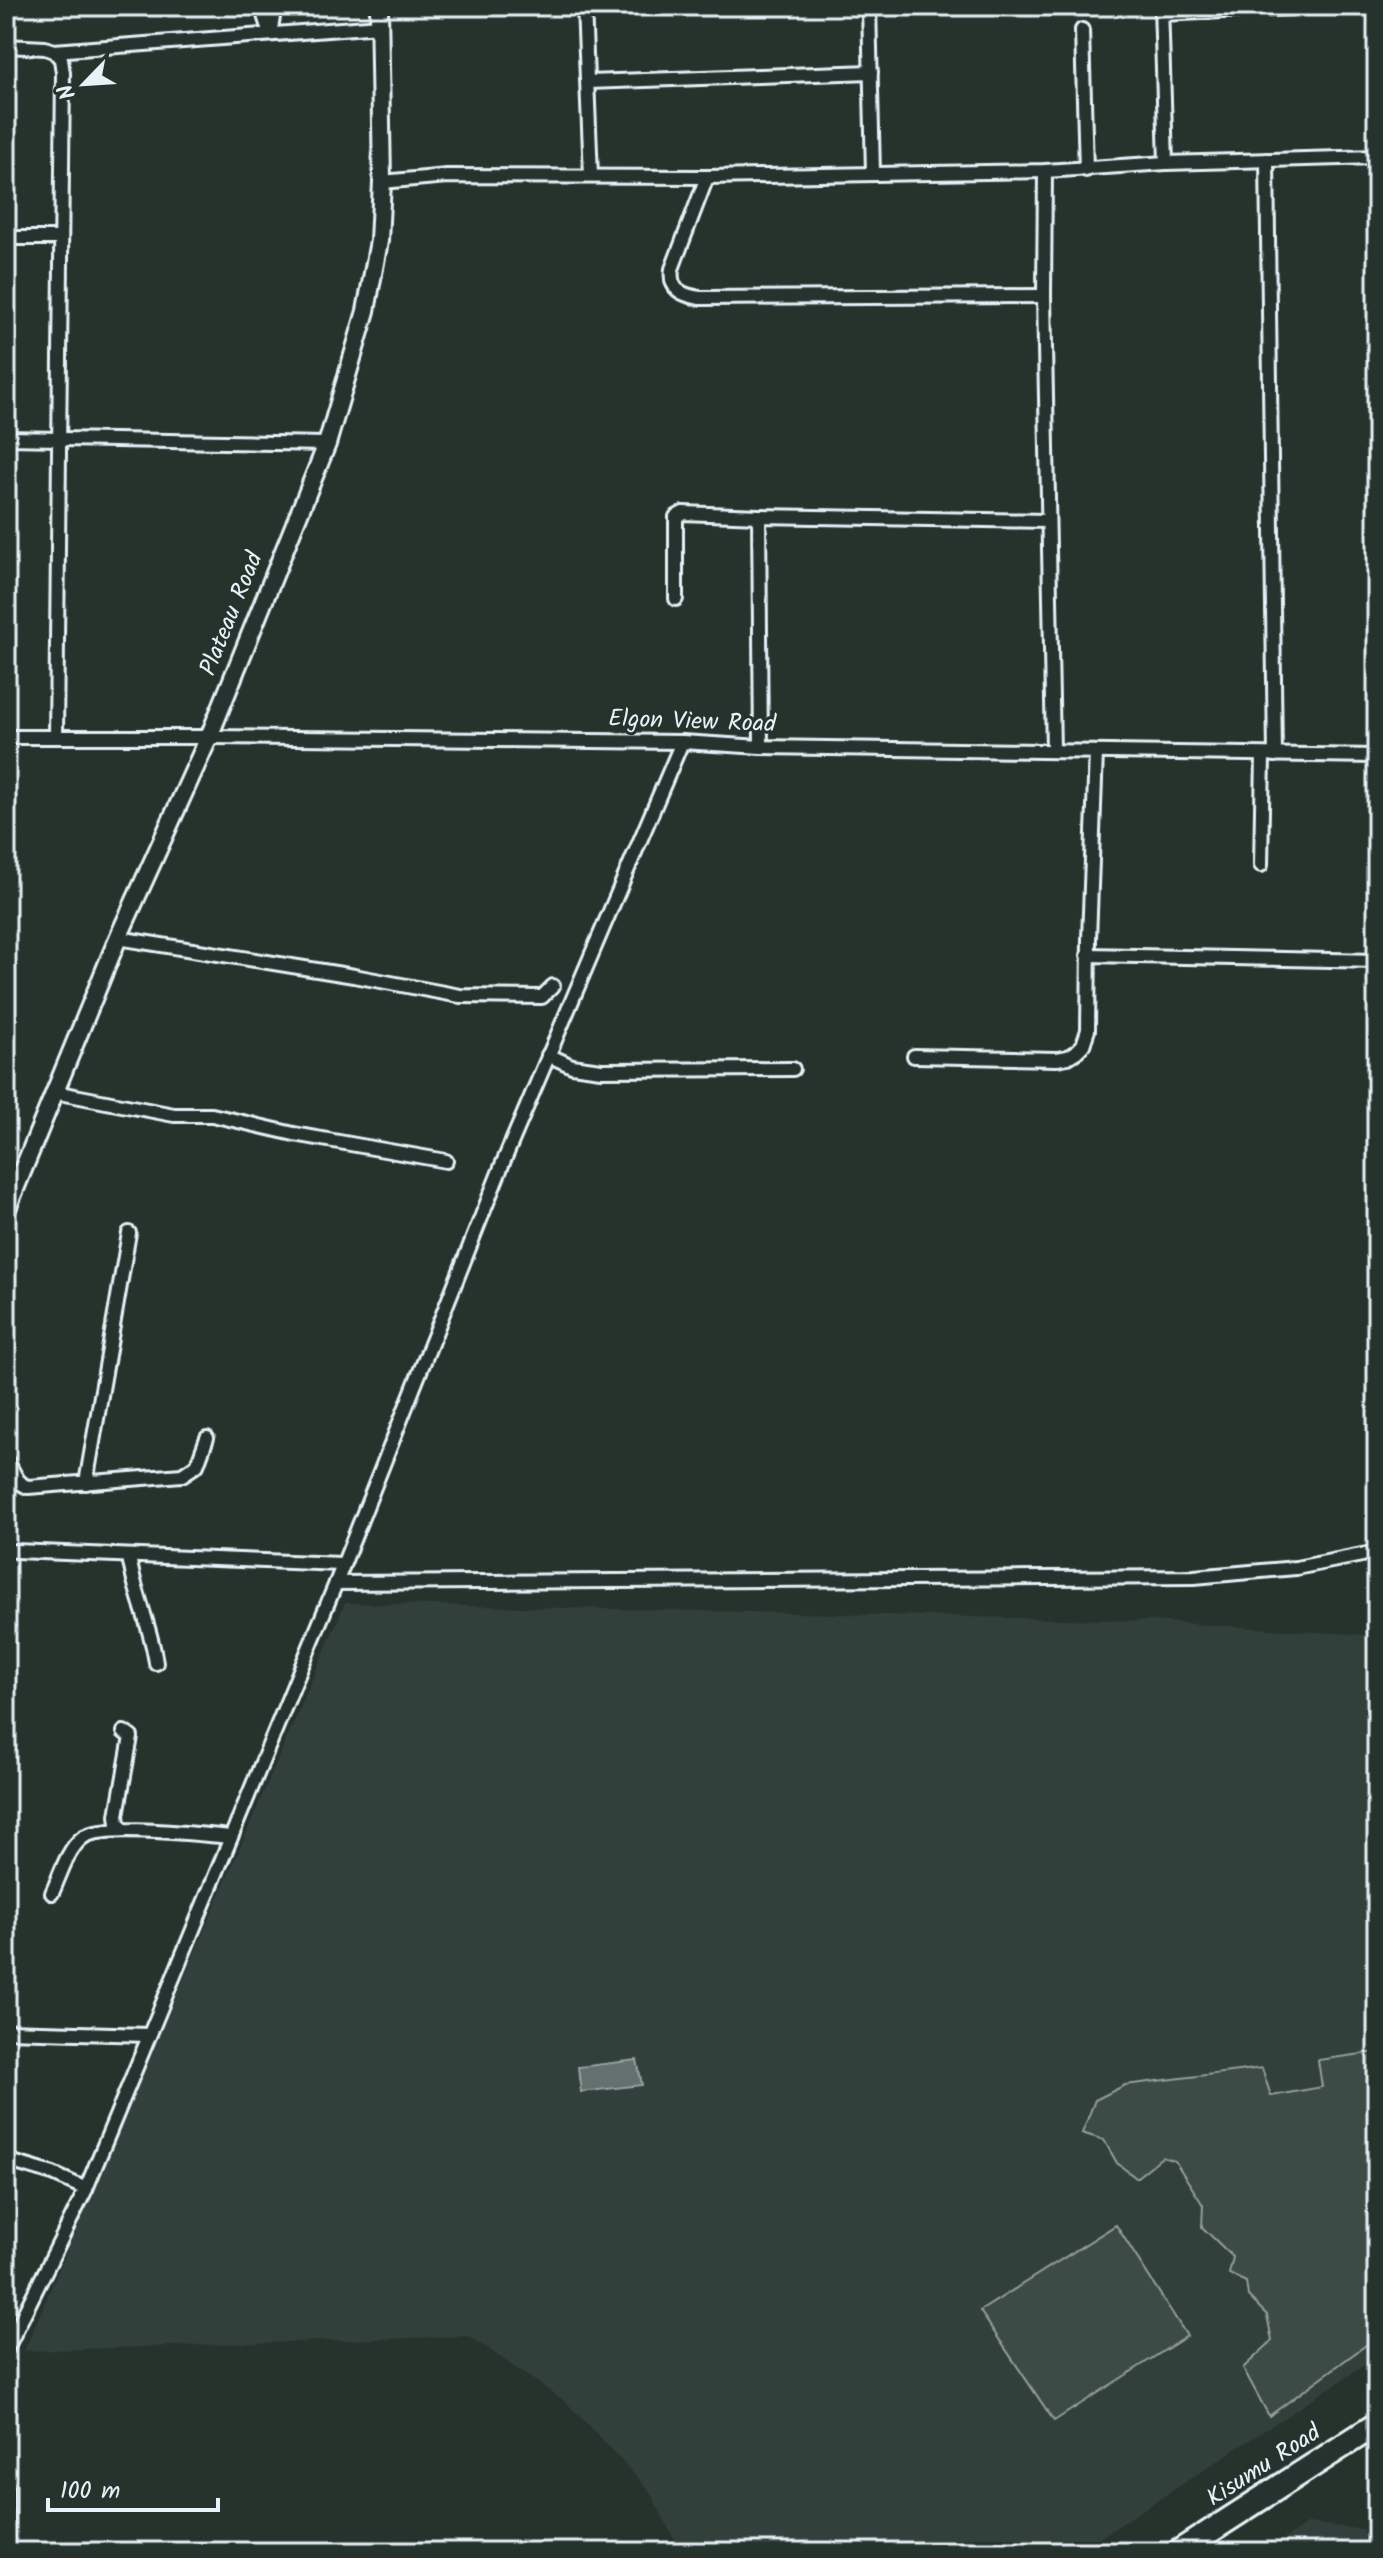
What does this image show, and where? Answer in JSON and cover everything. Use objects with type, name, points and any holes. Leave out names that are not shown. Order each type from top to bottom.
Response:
[{"type":"highway","name":"Kisumu Road","points":[[1178,2552],[1377,2424]]},
{"type":"street","points":[[261,6],[270,34]]},
{"type":"street","points":[[270,34],[275,6]]},
{"type":"street","name":"Plateau Road","points":[[6,1211],[118,938],[209,737],[327,444],[366,311],[379,241],[382,182],[379,6]]},
{"type":"street","points":[[584,6],[591,176]]},
{"type":"street","points":[[869,6],[873,173]]},
{"type":"street","points":[[1166,163],[1161,10],[1331,6]]},
{"type":"street","points":[[6,46],[54,51],[380,26]]},
{"type":"street","points":[[1082,30],[1086,170]]},
{"type":"street","points":[[54,51],[61,59],[63,73],[56,737]]},
{"type":"street","points":[[588,82],[871,72]]},
{"type":"street","points":[[382,182],[447,176],[707,177],[1086,170],[1166,163],[1377,157]]},
{"type":"street","points":[[1261,865],[1269,755],[1267,160]]},
{"type":"street","points":[[1045,171],[1044,296],[1053,750]]},
{"type":"street","points":[[707,177],[672,269],[672,285],[680,294],[700,298],[1044,296]]},
{"type":"street","points":[[6,238],[61,238]]},
{"type":"street","points":[[6,438],[327,444]]},
{"type":"street","points":[[676,599],[675,523],[679,514],[1048,521]]},
{"type":"street","points":[[759,516],[761,747]]},
{"type":"street","name":"Elgon View Road","points":[[6,737],[682,742],[761,747],[1377,756]]},
{"type":"street","points":[[6,2350],[86,2189],[336,1583],[341,1564],[548,1055],[682,742]]},
{"type":"street","points":[[914,1056],[1068,1057],[1083,1045],[1088,1030],[1096,753]]},
{"type":"street","points":[[118,938],[460,996],[542,997],[553,986]]},
{"type":"street","points":[[1088,955],[1377,961]]},
{"type":"street","points":[[548,1055],[572,1066],[601,1070],[793,1069]]},
{"type":"street","points":[[54,1092],[174,1115],[212,1115],[294,1134],[446,1161]]},
{"type":"street","points":[[86,1483],[129,1233]]},
{"type":"street","points":[[6,1460],[21,1485],[49,1487],[182,1475],[197,1465],[207,1438]]},
{"type":"street","points":[[15,1551],[341,1564]]},
{"type":"street","points":[[336,1583],[1194,1577],[1296,1568],[1377,1552]]},
{"type":"street","points":[[129,1556],[131,1573],[152,1634],[156,1663]]},
{"type":"street","points":[[124,1732],[131,1737],[117,1815],[118,1824],[124,1830]]},
{"type":"street","points":[[52,1893],[82,1838],[97,1832],[124,1830],[230,1837]]},
{"type":"street","points":[[6,2031],[149,2035]]},
{"type":"street","points":[[7,2164],[53,2174],[86,2189]]},
{"type":"street","points":[[6,2485],[7,2552]]},
{"type":"shaded area","points":[[345,1603],[1151,1621],[1377,1636],[1377,2357],[1078,2552],[681,2552],[649,2490],[566,2402],[469,2336],[24,2351]]},
{"type":"shaded area","points":[[1377,2052],[1377,2337],[1269,2416],[1243,2368],[1272,2341],[1267,2315],[1248,2296],[1246,2282],[1229,2274],[1233,2257],[1202,2227],[1203,2205],[1175,2161],[1162,2157],[1136,2178],[1117,2163],[1104,2140],[1082,2133],[1095,2100],[1125,2085],[1262,2068],[1271,2096],[1322,2087],[1318,2060]]},
{"type":"shaded area","points":[[637,2060],[642,2085],[581,2092],[578,2067]]},
{"type":"shaded area","points":[[1116,2225],[1187,2336],[1054,2421],[980,2311]]},
{"type":"shaded area","points":[[1308,2523],[1377,2531],[1377,2552],[1266,2552]]}]
